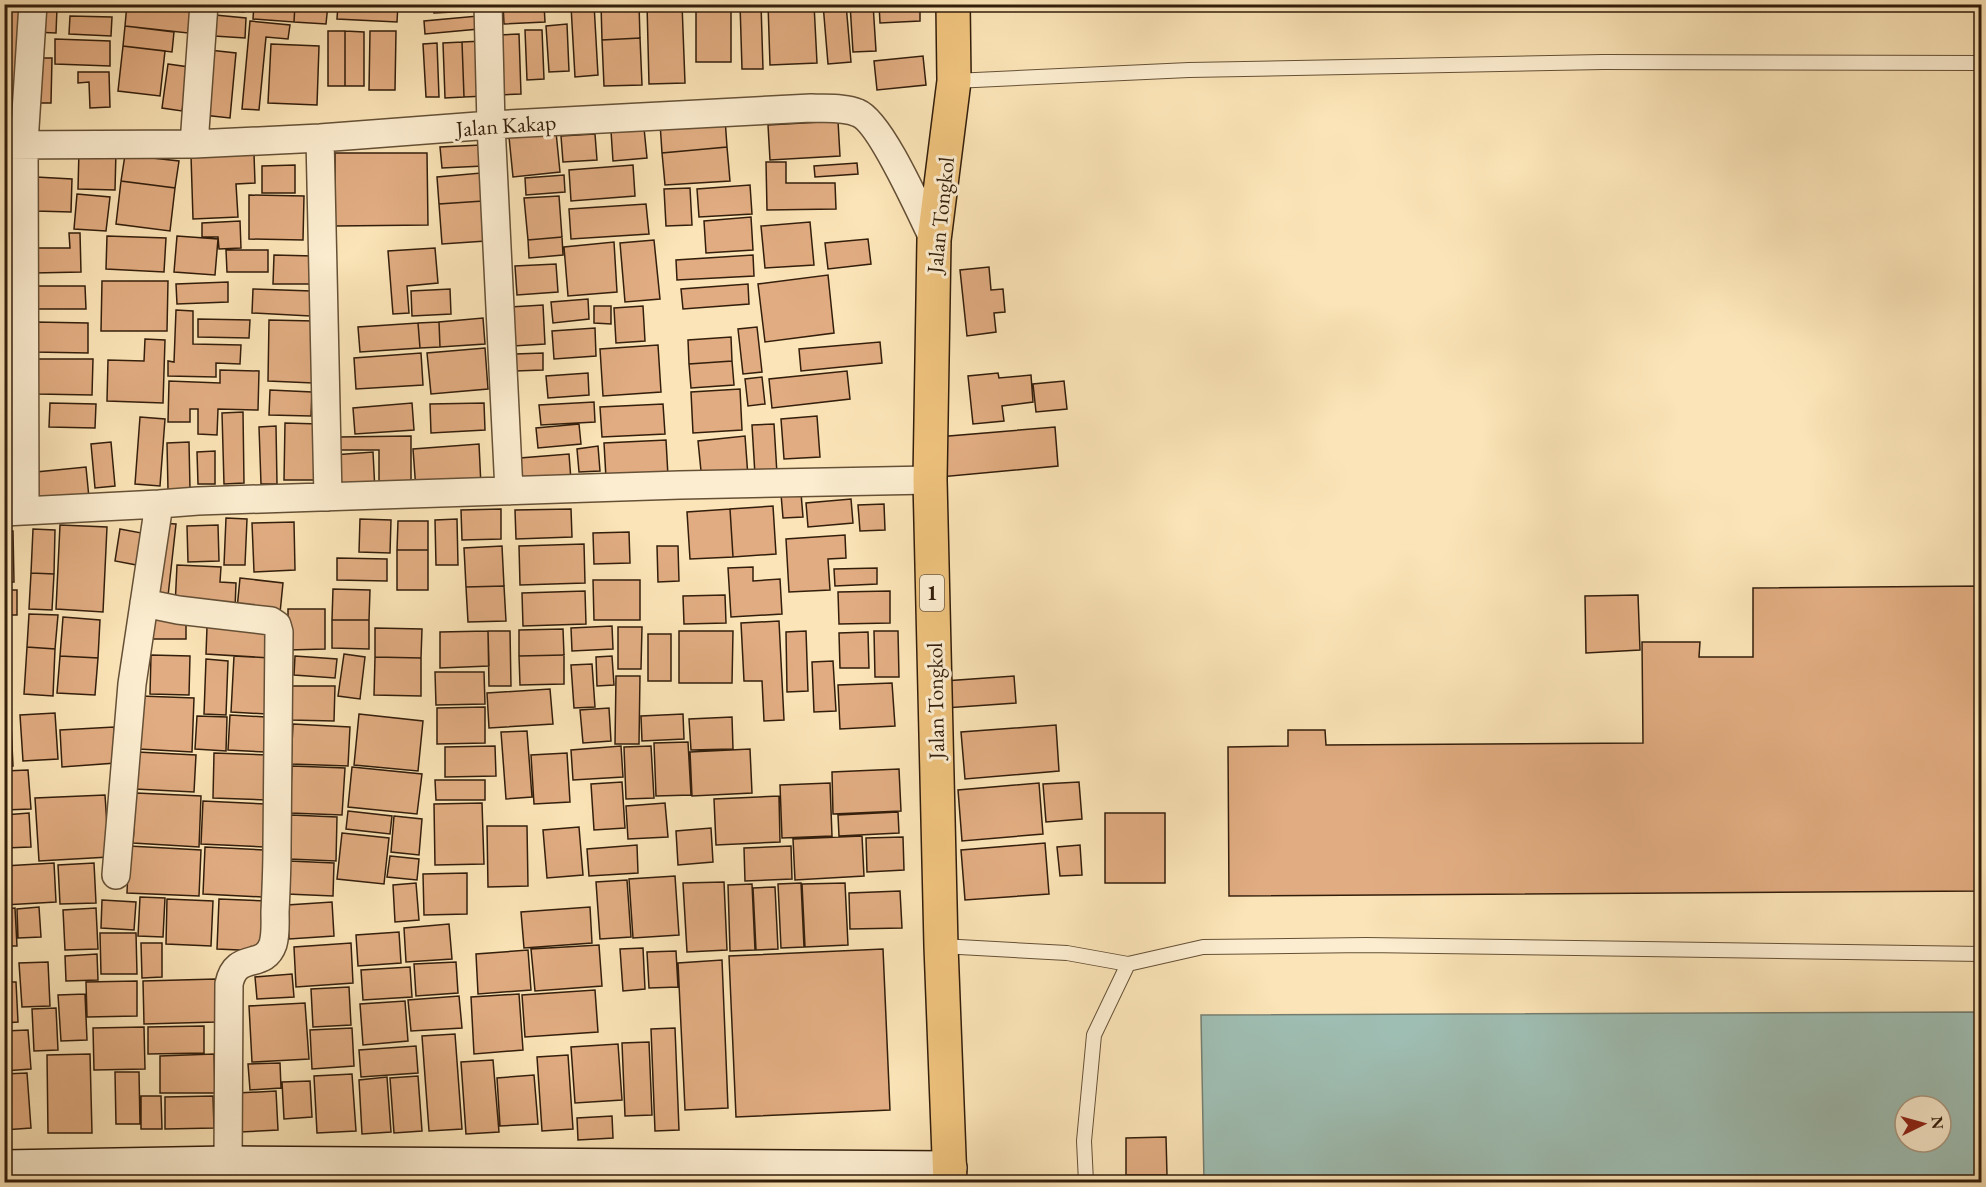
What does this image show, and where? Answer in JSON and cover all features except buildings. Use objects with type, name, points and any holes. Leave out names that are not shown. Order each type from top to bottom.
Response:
[{"type":"highway","name":"Jalan Tongkol","points":[[950,1175],[941,946],[930,480],[934,240],[954,81],[953,4]]},
{"type":"main road","points":[[4,1167],[228,1162],[455,1173],[950,1175]]},
{"type":"street","points":[[33,4],[14,144],[15,512],[198,501],[680,484],[930,480]]},
{"type":"street","points":[[194,144],[204,4]]},
{"type":"street","points":[[488,4],[491,125],[509,491]]},
{"type":"street","name":"Jalan Kakap","points":[[14,144],[194,144],[811,108],[851,110],[867,118],[873,127],[890,154],[934,240]]},
{"type":"street","points":[[320,138],[328,497]]},
{"type":"street","points":[[116,875],[132,684],[159,504]]},
{"type":"street","points":[[144,603],[178,610],[271,621],[277,625],[279,632],[277,876],[273,943],[268,955],[236,967],[231,973],[229,984],[228,1162]]},
{"type":"lane","points":[[954,81],[1189,70],[1603,62],[1982,63]]},
{"type":"lane","points":[[941,946],[1067,953],[1128,964],[1203,947],[1366,945],[1982,954]]},
{"type":"lane","points":[[1086,1182],[1084,1142],[1094,1035],[1128,964]]},
{"type":"water","points":[[1981,1012],[1981,1182],[1204,1182],[1201,1015]]}]
